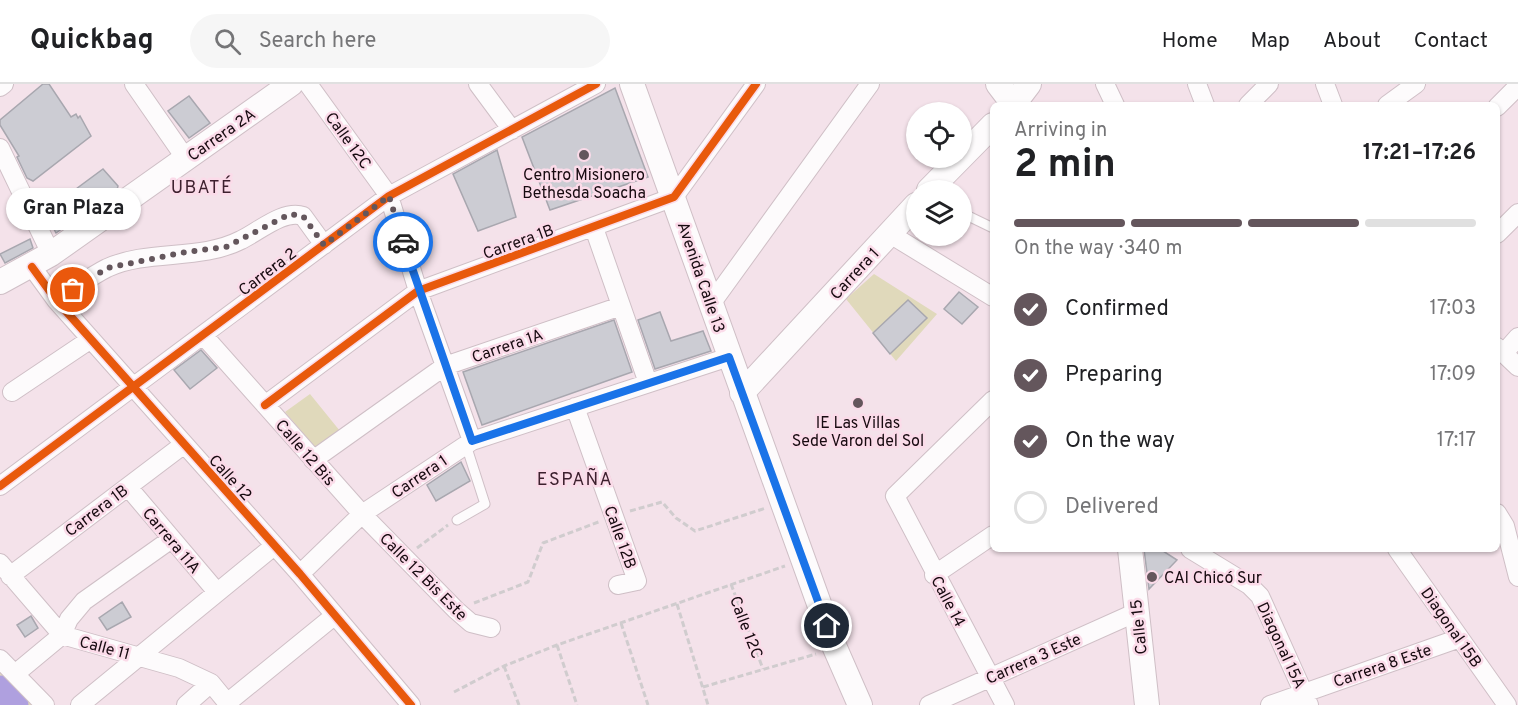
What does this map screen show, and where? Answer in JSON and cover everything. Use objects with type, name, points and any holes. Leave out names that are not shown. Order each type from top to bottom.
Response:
[{"type":"street","points":[[0,87],[4,84]]},
{"type":"street","points":[[134,84],[186,159]]},
{"type":"street","name":"Carrera 2A","points":[[0,282],[41,261],[291,84]]},
{"type":"street","name":"Calle 12C","points":[[308,84],[389,196],[469,443]]},
{"type":"street","points":[[478,84],[512,130]]},
{"type":"street","name":"Carrera 2","points":[[0,486],[389,196],[596,84]]},
{"type":"street","name":"Avenida Calle 13","points":[[632,84],[835,648],[860,705]]},
{"type":"street","points":[[674,197],[756,84]]},
{"type":"street","points":[[711,304],[870,84]]},
{"type":"street","points":[[998,84],[1011,102]]},
{"type":"street","points":[[1015,102],[1029,84]]},
{"type":"street","points":[[1105,84],[1114,102]]},
{"type":"street","points":[[1197,84],[1203,102]]},
{"type":"street","points":[[1251,102],[1269,84]]},
{"type":"street","points":[[1325,84],[1332,102]]},
{"type":"street","points":[[1392,102],[1416,84]]},
{"type":"street","points":[[1500,104],[1518,86]]},
{"type":"street","points":[[939,180],[990,128]]},
{"type":"street","name":"Calle 12","points":[[0,148],[31,206],[41,261],[56,300],[300,574],[411,705]]},
{"type":"street","name":"Carrera 1B","points":[[265,405],[418,291],[674,197]]},
{"type":"street","points":[[1500,231],[1518,213]]},
{"type":"street","points":[[56,300],[107,268],[186,252],[226,247],[290,214],[303,216],[324,245]]},
{"type":"street","name":"Carrera 1","points":[[742,393],[906,216]]},
{"type":"street","points":[[594,228],[648,383]]},
{"type":"street","points":[[890,234],[990,295]]},
{"type":"street","name":"Carrera 1A","points":[[313,460],[445,366],[621,306]]},
{"type":"street","name":"Calle 12 Bis","points":[[203,335],[362,514]]},
{"type":"street","points":[[1518,338],[1500,350],[1518,367]]},
{"type":"street","points":[[12,392],[90,339]]},
{"type":"street","name":"Carrera 1","points":[[300,574],[362,514],[469,443],[729,357]]},
{"type":"street","name":"Calle 14","points":[[990,403],[895,496],[934,575],[1005,705]]},
{"type":"street","name":"Calle 12B","points":[[575,407],[637,580],[618,585]]},
{"type":"street","name":"Carrera 1B","points":[[5,569],[128,487],[183,445]]},
{"type":"street","name":"Carrera 11A","points":[[128,487],[170,540],[217,592]]},
{"type":"street","name":"Calle 12 Bis Este","points":[[362,514],[456,610],[471,623],[491,628]]},
{"type":"street","points":[[1501,514],[1518,577]]},
{"type":"street","points":[[934,575],[990,537]]},
{"type":"street","points":[[15,674],[62,635],[69,619],[84,602],[170,540]]},
{"type":"street","points":[[80,705],[274,546]]},
{"type":"street","name":"Calle 15","points":[[1130,552],[1147,705]]},
{"type":"street","name":"Diagonal 15A","points":[[1197,552],[1249,585],[1260,596],[1307,699]]},
{"type":"street","name":"Diagonal 15B","points":[[1399,552],[1507,705]]},
{"type":"street","name":"Calle 11","points":[[5,569],[62,635],[179,668],[211,682],[228,704]]},
{"type":"street","name":"Carrera 3 Este","points":[[929,705],[1137,612]]},
{"type":"street","points":[[228,704],[334,616]]},
{"type":"street","name":"Carrera 8 Este","points":[[1270,705],[1307,699],[1460,639]]},
{"type":"street","points":[[0,659],[45,705]]},
{"type":"street","points":[[186,705],[211,682]]},
{"type":"lane","points":[[972,218],[990,227]]},
{"type":"lane","points":[[457,520],[485,504],[469,443]]},
{"type":"path","points":[[456,610],[528,582],[543,543],[613,516],[662,502],[676,518],[695,531],[750,514]]},
{"type":"path","points":[[406,557],[424,540],[457,520]]},
{"type":"path","points":[[454,692],[504,666],[557,645],[772,570]]},
{"type":"path","points":[[677,603],[708,705]]},
{"type":"path","points":[[621,623],[648,705]]},
{"type":"path","points":[[557,645],[577,705]]},
{"type":"path","points":[[703,687],[805,657]]},
{"type":"path","points":[[504,666],[519,705]]},
{"type":"shaded area","points":[[874,274],[937,314],[896,361],[846,299]]},
{"type":"shaded area","points":[[310,394],[340,431],[315,447],[285,412]]},
{"type":"shaded area","points":[[0,670],[34,705],[1,705]]},
{"type":"building","points":[[43,84],[49,84],[71,117],[76,114],[78,118],[80,116],[91,136],[33,181],[27,178],[17,157],[19,156],[0,125],[0,120]]},
{"type":"building","name":"Centro Misionero Bethesda Soacha","points":[[615,88],[648,177],[550,210],[522,137]]},
{"type":"building","points":[[189,96],[210,123],[189,138],[168,111]]},
{"type":"building","points":[[497,150],[516,217],[478,231],[453,174]]},
{"type":"building","points":[[103,169],[118,186],[117,190],[56,233],[45,212]]},
{"type":"building","points":[[30,239],[33,248],[5,263],[0,254]]},
{"type":"building","points":[[959,292],[978,307],[962,324],[944,309]]},
{"type":"building","points":[[908,300],[927,318],[890,354],[873,333]]},
{"type":"building","points":[[660,312],[671,341],[703,331],[711,351],[655,369],[638,320]]},
{"type":"building","points":[[614,320],[632,372],[482,425],[463,372]]},
{"type":"building","points":[[201,350],[217,368],[190,389],[174,370]]},
{"type":"building","points":[[461,462],[470,481],[436,501],[427,485]]},
{"type":"building","name":"CAI Chicó Sur","points":[[1144,552],[1165,552],[1177,560],[1149,589]]},
{"type":"building","points":[[122,602],[131,617],[107,630],[99,618]]},
{"type":"building","points":[[31,616],[38,628],[25,637],[17,625]]},
{"type":"waterway","points":[[0,689],[15,705]]},
{"type":"cycle path","points":[[0,486],[389,196],[596,84]]},
{"type":"cycle path","points":[[265,405],[418,291],[674,197],[756,84]]},
{"type":"cycle path","points":[[32,267],[56,300],[300,574],[411,705]]},
{"type":"way so far","points":[[73,290],[107,268],[186,252],[209,251],[226,247],[294,213],[303,216],[324,245],[389,196],[403,242]]},
{"type":"place","name":"Centro Misionero Bethesda Soacha","points":[[584,155]]},
{"type":"place","name":"Gran Plaza","points":[[73,290]]},
{"type":"place","name":"IE Las Villas Sede Varon del Sol","points":[[858,403]]},
{"type":"place","name":"CAI Chicó Sur","points":[[1152,577]]},
{"type":"district","name":"UBATÉ","points":[[202,187]]},
{"type":"district","name":"ESPAÑA","points":[[575,479]]},
{"type":"route","points":[[403,242],[418,291],[472,441],[729,357],[827,626]]}]
